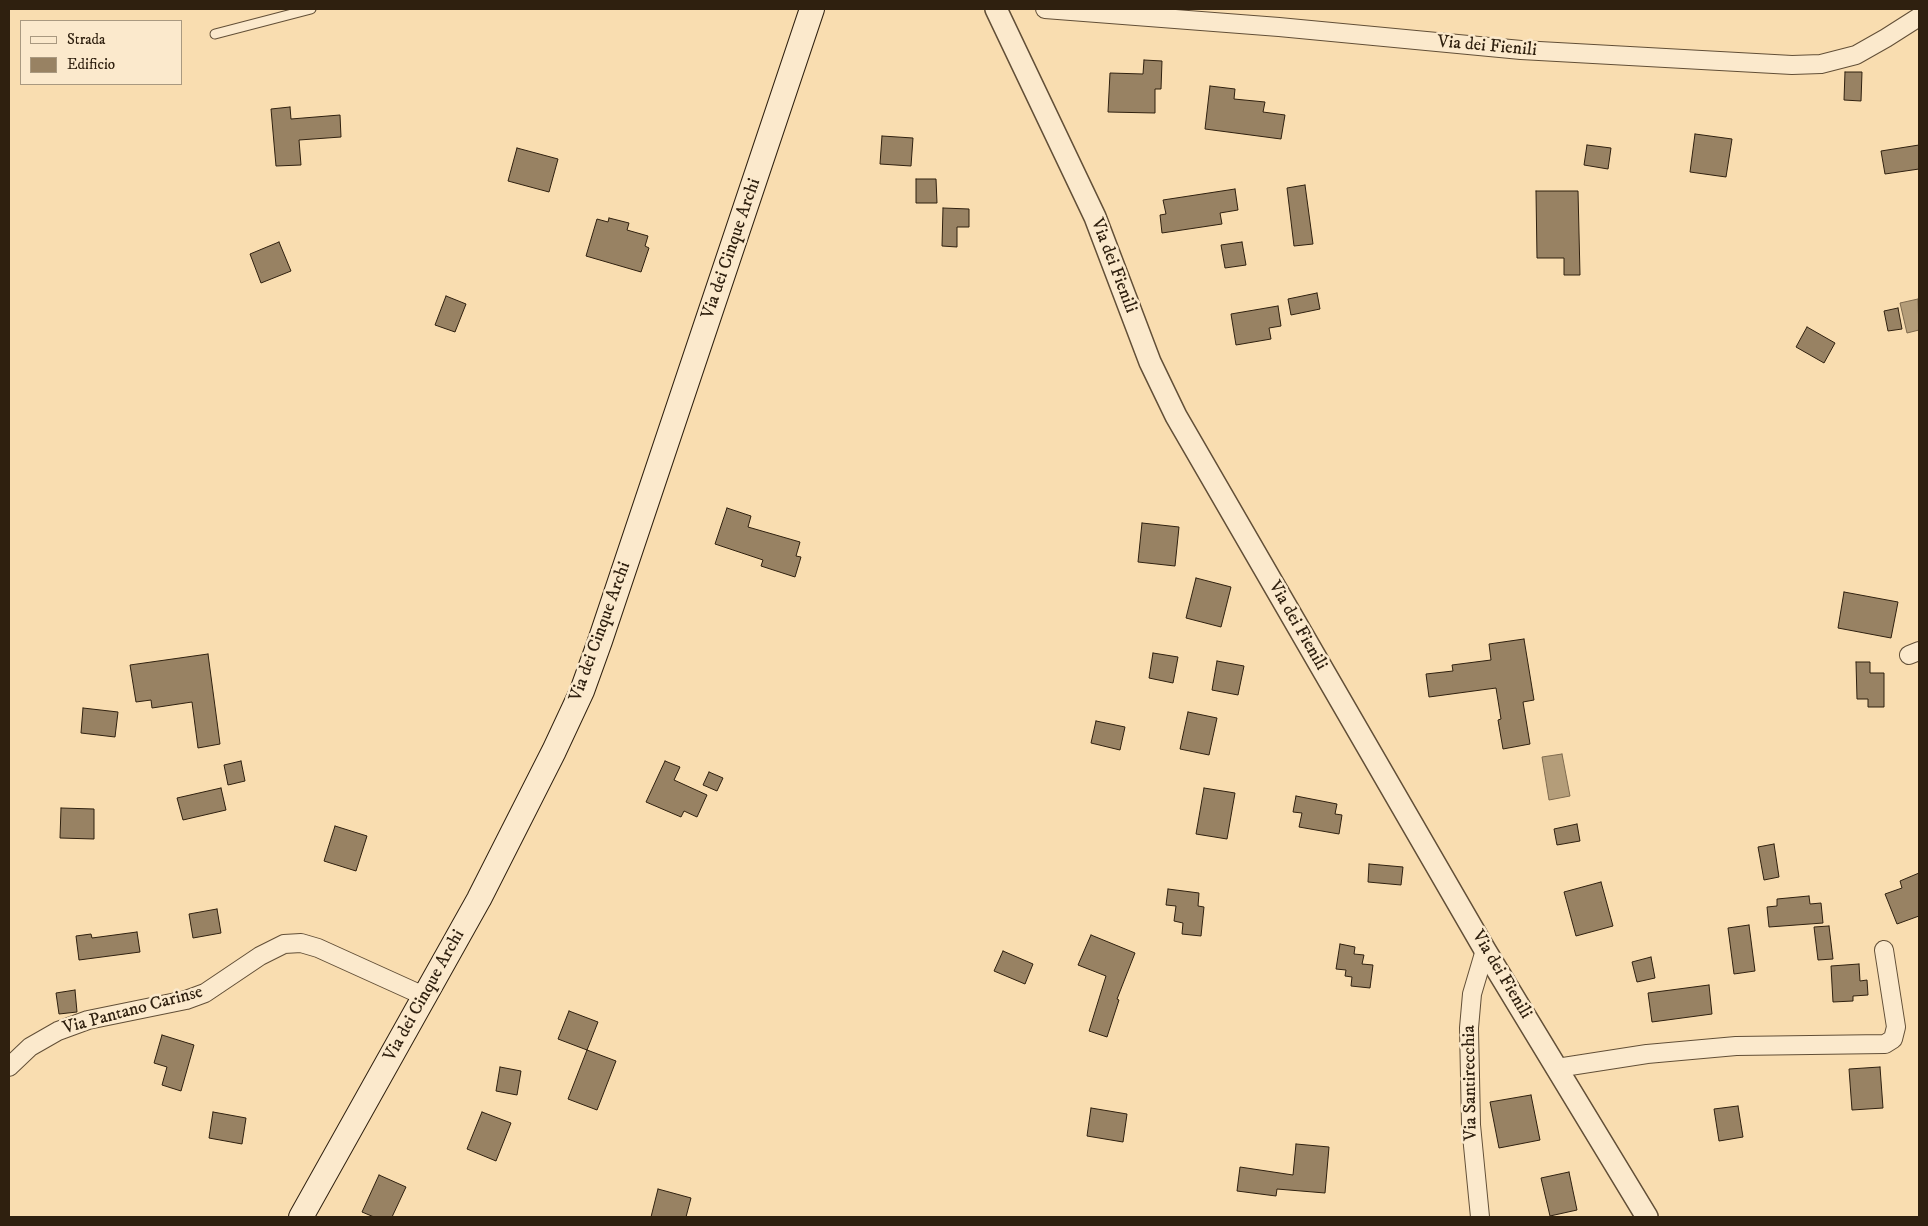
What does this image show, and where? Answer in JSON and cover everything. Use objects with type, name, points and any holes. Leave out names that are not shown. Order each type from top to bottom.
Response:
[{"type":"main road","name":"Via dei Cinque Archi","points":[[301,1217],[490,877],[563,732],[588,675],[812,9]]},
{"type":"street","name":"Via dei Fienili","points":[[996,9],[1095,217],[1150,362],[1168,402],[1486,950],[1647,1217]]},
{"type":"street","name":"Via dei Fienili","points":[[1045,9],[1279,27],[1537,51],[1792,65],[1821,64],[1856,55],[1919,18]]},
{"type":"street","name":"Via Pantano Carinse","points":[[9,1067],[36,1043],[58,1031],[88,1020],[186,1000],[205,994],[260,956],[284,944],[301,943],[318,948],[424,996]]},
{"type":"street","name":"Via Santirecchia","points":[[1480,1217],[1471,1126],[1469,1028],[1472,994],[1486,950]]},
{"type":"street","points":[[1557,1068],[1647,1054],[1728,1046],[1885,1044],[1893,1039],[1896,1027],[1884,950]]},
{"type":"lane","points":[[215,34],[310,9]]},
{"type":"shaded area","points":[[1918,299],[1919,330],[1907,333],[1900,303]]},
{"type":"shaded area","points":[[1562,754],[1570,796],[1549,800],[1542,757]]},
{"type":"building","points":[[1144,60],[1162,61],[1161,89],[1155,89],[1155,113],[1108,112],[1110,73],[1143,74]]},
{"type":"building","points":[[1845,72],[1862,72],[1861,101],[1844,100]]},
{"type":"building","points":[[1210,86],[1235,89],[1234,99],[1265,102],[1263,112],[1285,115],[1281,139],[1205,129]]},
{"type":"building","points":[[290,107],[291,119],[340,115],[341,137],[299,140],[301,165],[276,166],[271,109]]},
{"type":"building","points":[[1695,134],[1732,139],[1726,177],[1690,172]]},
{"type":"building","points":[[882,136],[913,138],[911,166],[880,164]]},
{"type":"building","points":[[1587,145],[1611,148],[1608,169],[1584,165]]},
{"type":"building","points":[[1919,145],[1919,169],[1885,174],[1881,151]]},
{"type":"building","points":[[517,148],[558,159],[549,192],[508,181]]},
{"type":"building","points":[[916,179],[936,179],[937,203],[916,203]]},
{"type":"building","points":[[1305,185],[1313,244],[1294,246],[1287,188]]},
{"type":"building","points":[[1235,189],[1238,210],[1220,213],[1222,224],[1162,233],[1160,215],[1166,214],[1163,200]]},
{"type":"building","points":[[1536,191],[1578,191],[1580,275],[1564,275],[1564,258],[1537,258]]},
{"type":"building","points":[[943,208],[969,209],[969,227],[957,227],[957,247],[942,246]]},
{"type":"building","points":[[609,218],[629,223],[627,230],[648,236],[645,246],[649,248],[641,272],[586,256],[597,219],[608,222]]},
{"type":"building","points":[[279,242],[291,271],[261,283],[250,254]]},
{"type":"building","points":[[1242,242],[1246,265],[1225,268],[1221,245]]},
{"type":"building","points":[[1317,293],[1320,309],[1291,315],[1288,299]]},
{"type":"building","points":[[446,296],[466,304],[455,332],[435,325]]},
{"type":"building","points":[[1278,306],[1281,326],[1269,328],[1271,339],[1236,345],[1231,314]]},
{"type":"building","points":[[1898,308],[1902,329],[1888,331],[1884,311]]},
{"type":"building","points":[[1807,327],[1835,343],[1824,363],[1796,347]]},
{"type":"building","points":[[727,508],[751,516],[748,527],[800,542],[796,556],[801,557],[795,577],[761,566],[763,560],[715,544]]},
{"type":"building","points":[[1142,523],[1179,527],[1175,566],[1138,562]]},
{"type":"building","points":[[1196,578],[1231,587],[1221,627],[1186,618]]},
{"type":"building","points":[[1844,592],[1898,602],[1891,638],[1838,628]]},
{"type":"building","points":[[1524,639],[1534,700],[1523,702],[1530,744],[1503,749],[1498,720],[1501,719],[1496,688],[1429,697],[1426,674],[1453,671],[1452,665],[1491,660],[1489,644]]},
{"type":"building","points":[[1153,653],[1178,657],[1173,683],[1149,678]]},
{"type":"building","points":[[208,654],[220,744],[198,748],[192,702],[152,708],[151,700],[136,702],[130,665]]},
{"type":"building","points":[[1217,661],[1244,666],[1238,695],[1212,690]]},
{"type":"building","points":[[1856,662],[1870,662],[1870,673],[1884,673],[1884,707],[1868,707],[1868,699],[1857,699]]},
{"type":"building","points":[[83,708],[118,712],[115,737],[81,733]]},
{"type":"building","points":[[1188,712],[1217,718],[1209,755],[1180,749]]},
{"type":"building","points":[[1096,721],[1125,727],[1120,750],[1091,743]]},
{"type":"building","points":[[241,761],[245,781],[228,785],[224,765]]},
{"type":"building","points":[[665,761],[680,767],[674,780],[707,795],[697,817],[684,811],[681,817],[646,802]]},
{"type":"building","points":[[709,772],[723,778],[717,791],[703,785]]},
{"type":"building","points":[[221,788],[226,810],[183,820],[177,798]]},
{"type":"building","points":[[1204,788],[1235,793],[1227,839],[1196,834]]},
{"type":"building","points":[[1296,796],[1337,804],[1335,814],[1342,815],[1339,834],[1299,827],[1302,813],[1293,812]]},
{"type":"building","points":[[61,808],[94,809],[94,839],[60,838]]},
{"type":"building","points":[[1577,824],[1580,841],[1557,845],[1554,829]]},
{"type":"building","points":[[335,826],[367,836],[356,871],[324,861]]},
{"type":"building","points":[[1774,844],[1779,877],[1764,880],[1758,847]]},
{"type":"building","points":[[1369,864],[1403,867],[1401,885],[1368,882]]},
{"type":"building","points":[[1919,873],[1919,916],[1897,924],[1885,894],[1902,888],[1900,881]]},
{"type":"building","points":[[1601,882],[1613,926],[1576,936],[1564,892]]},
{"type":"building","points":[[1168,889],[1199,893],[1198,906],[1204,907],[1201,936],[1182,934],[1183,923],[1174,921],[1176,906],[1166,905]]},
{"type":"building","points":[[1809,896],[1810,904],[1821,903],[1823,923],[1769,927],[1767,907],[1777,906],[1777,899]]},
{"type":"building","points":[[217,909],[221,933],[193,938],[189,914]]},
{"type":"building","points":[[1749,925],[1755,971],[1734,974],[1728,928]]},
{"type":"building","points":[[1829,926],[1833,959],[1818,960],[1814,927]]},
{"type":"building","points":[[137,932],[140,952],[79,960],[76,936],[91,934],[92,938]]},
{"type":"building","points":[[1091,935],[1135,953],[1117,999],[1119,1000],[1107,1037],[1089,1031],[1106,976],[1078,965]]},
{"type":"building","points":[[1340,944],[1355,947],[1354,954],[1364,955],[1362,964],[1373,965],[1370,988],[1351,986],[1352,977],[1345,976],[1346,970],[1336,969]]},
{"type":"building","points":[[1003,951],[1033,964],[1025,984],[994,971]]},
{"type":"building","points":[[1651,957],[1655,978],[1637,982],[1632,962]]},
{"type":"building","points":[[1859,964],[1860,981],[1867,980],[1868,995],[1853,996],[1853,1001],[1833,1002],[1831,966]]},
{"type":"building","points":[[1709,985],[1712,1014],[1652,1022],[1648,993]]},
{"type":"building","points":[[75,990],[77,1012],[59,1014],[56,993]]},
{"type":"building","points":[[569,1011],[598,1022],[587,1050],[558,1039]]},
{"type":"building","points":[[162,1035],[194,1045],[181,1091],[162,1085],[167,1067],[154,1063]]},
{"type":"building","points":[[587,1050],[616,1061],[597,1110],[568,1099]]},
{"type":"building","points":[[500,1067],[521,1071],[517,1095],[496,1091]]},
{"type":"building","points":[[1880,1067],[1883,1108],[1852,1110],[1849,1069]]},
{"type":"building","points":[[1531,1095],[1540,1140],[1499,1148],[1490,1102]]},
{"type":"building","points":[[1738,1106],[1743,1137],[1719,1141],[1714,1109]]},
{"type":"building","points":[[1091,1108],[1127,1114],[1123,1142],[1087,1136]]},
{"type":"building","points":[[213,1112],[246,1118],[242,1144],[209,1138]]},
{"type":"building","points":[[482,1112],[511,1123],[496,1161],[467,1149]]},
{"type":"building","points":[[1296,1144],[1329,1147],[1325,1193],[1277,1189],[1276,1196],[1237,1191],[1240,1167],[1293,1175]]},
{"type":"building","points":[[1569,1172],[1577,1210],[1550,1216],[1541,1178]]},
{"type":"building","points":[[379,1175],[406,1187],[392,1217],[374,1217],[362,1212]]},
{"type":"building","points":[[658,1189],[691,1198],[686,1217],[651,1217]]}]
